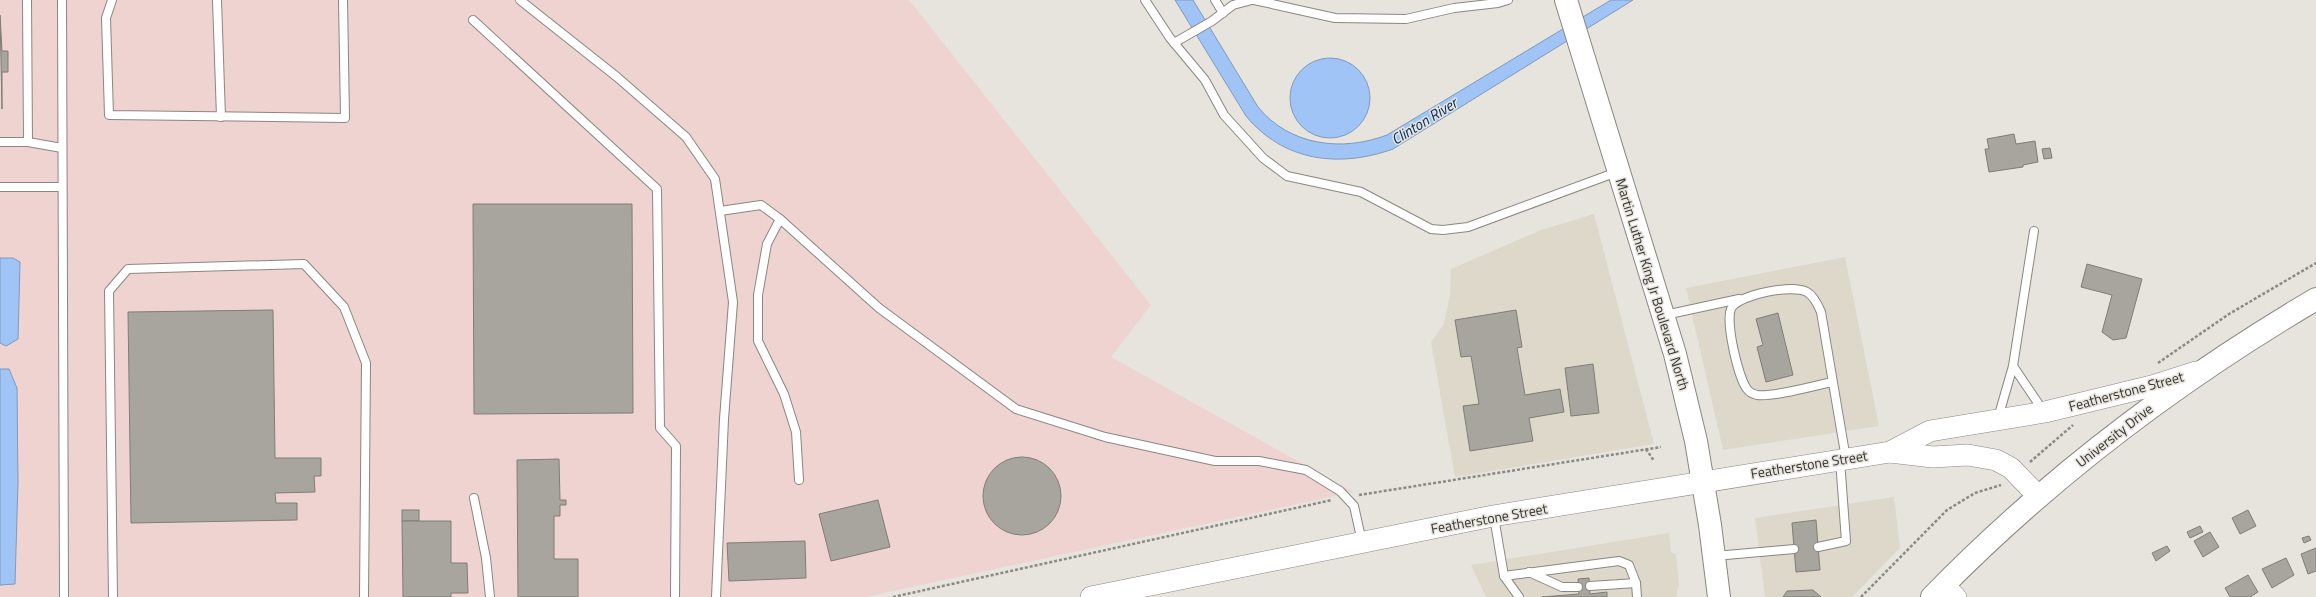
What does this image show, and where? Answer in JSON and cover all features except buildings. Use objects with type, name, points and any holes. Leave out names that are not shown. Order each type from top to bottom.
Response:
[{"type":"main road","name":"Martin Luther King Jr Boulevard North","points":[[1566,0],[1665,315],[1688,406],[1703,481],[1719,597]]},
{"type":"main road","name":"University Drive","points":[[1945,592],[2039,497],[2116,433],[2201,371],[2261,331],[2316,299]]},
{"type":"street","name":"Featherstone Street","points":[[1890,452],[1930,431],[1998,421],[2044,412],[2145,388],[2201,371]]},
{"type":"street","name":"Featherstone Street","points":[[1091,597],[1494,516],[1703,481],[1890,452],[1933,457],[1968,455],[1996,460],[2011,468],[2039,497]]},
{"type":"lane","points":[[27,0],[28,142]]},
{"type":"lane","points":[[62,0],[64,597]]},
{"type":"lane","points":[[112,0],[106,18],[109,115],[345,118],[343,0]]},
{"type":"lane","points":[[217,0],[221,117]]},
{"type":"lane","points":[[520,0],[617,77],[686,137],[715,179],[732,302],[724,419],[716,597]]},
{"type":"lane","points":[[1145,0],[1174,42],[1205,80],[1224,115],[1263,158],[1287,176],[1361,192],[1431,228],[1443,230],[1468,227],[1619,171]]},
{"type":"lane","points":[[1215,0],[1222,13]]},
{"type":"lane","points":[[1174,42],[1212,21],[1232,5],[1253,0],[1335,18],[1406,19],[1454,8],[1498,3],[1508,0]]},
{"type":"lane","points":[[473,20],[657,189],[660,428],[676,446],[675,597]]},
{"type":"lane","points":[[0,142],[28,142],[62,148]]},
{"type":"lane","points":[[0,187],[62,187]]},
{"type":"lane","points":[[720,211],[761,205],[780,219],[879,308],[1016,409],[1106,437],[1215,461],[1259,461],[1306,470],[1340,491],[1354,506],[1362,542]]},
{"type":"lane","points":[[780,219],[767,244],[758,295],[758,340],[784,394],[796,432],[799,480]]},
{"type":"lane","points":[[1998,421],[2013,366],[2034,231]]},
{"type":"lane","points":[[113,597],[109,291],[128,269],[304,264],[344,307],[366,363],[364,597]]},
{"type":"lane","points":[[1665,315],[1774,291],[1794,290],[1807,292],[1815,300],[1821,312],[1843,459],[1846,541],[1818,547]]},
{"type":"lane","points":[[1740,299],[1732,308],[1728,317],[1743,383],[1748,391],[1756,395],[1767,394],[1832,382]]},
{"type":"lane","points":[[2013,366],[2044,412]]},
{"type":"lane","points":[[474,498],[486,558],[490,597]]},
{"type":"lane","points":[[1494,516],[1504,576],[1519,597]]},
{"type":"lane","points":[[1714,556],[1794,549]]},
{"type":"lane","points":[[1504,576],[1619,560],[1629,565],[1636,583],[1637,597]]},
{"type":"lane","points":[[1530,572],[1562,587],[1578,587]]},
{"type":"lane","points":[[1590,586],[1636,583]]},
{"type":"path","points":[[2155,365],[2229,314],[2316,263]]},
{"type":"path","points":[[2027,464],[2074,424]]},
{"type":"path","points":[[893,597],[1345,498],[1661,447]]},
{"type":"path","points":[[1646,449],[1654,461]]},
{"type":"path","points":[[1861,597],[1947,510],[1975,493],[2003,485]]},
{"type":"shaded area","points":[[0,0],[909,0],[1151,305],[1111,357],[1353,492],[865,597],[0,597]]},
{"type":"shaded area","points":[[1594,214],[1654,444],[1455,477],[1431,342],[1444,324],[1450,294],[1451,269],[1541,230]]},
{"type":"shaded area","points":[[1845,257],[1879,426],[1723,450],[1686,288]]},
{"type":"shaded area","points":[[1894,497],[1900,548],[1852,597],[1765,597],[1755,518]]},
{"type":"shaded area","points":[[1669,533],[1671,552],[1676,554],[1679,584],[1676,597],[1486,597],[1471,565]]},
{"type":"water","name":"Clinton River","points":[[1175,0],[1193,0],[1258,107],[1271,120],[1285,130],[1301,137],[1318,142],[1335,144],[1370,140],[1387,135],[1611,0],[1633,0],[1393,149],[1373,155],[1333,159],[1314,157],[1295,152],[1278,143],[1261,131],[1246,116]]},
{"type":"water","points":[[1330,58],[1345,61],[1358,70],[1367,83],[1370,98],[1367,113],[1358,126],[1345,135],[1330,138],[1315,135],[1302,126],[1293,113],[1290,98],[1293,83],[1302,70],[1315,61]]},
{"type":"water","points":[[0,258],[13,258],[20,262],[18,339],[6,346],[0,343]]},
{"type":"water","points":[[0,369],[9,369],[17,388],[18,482],[15,584],[0,585]]}]
